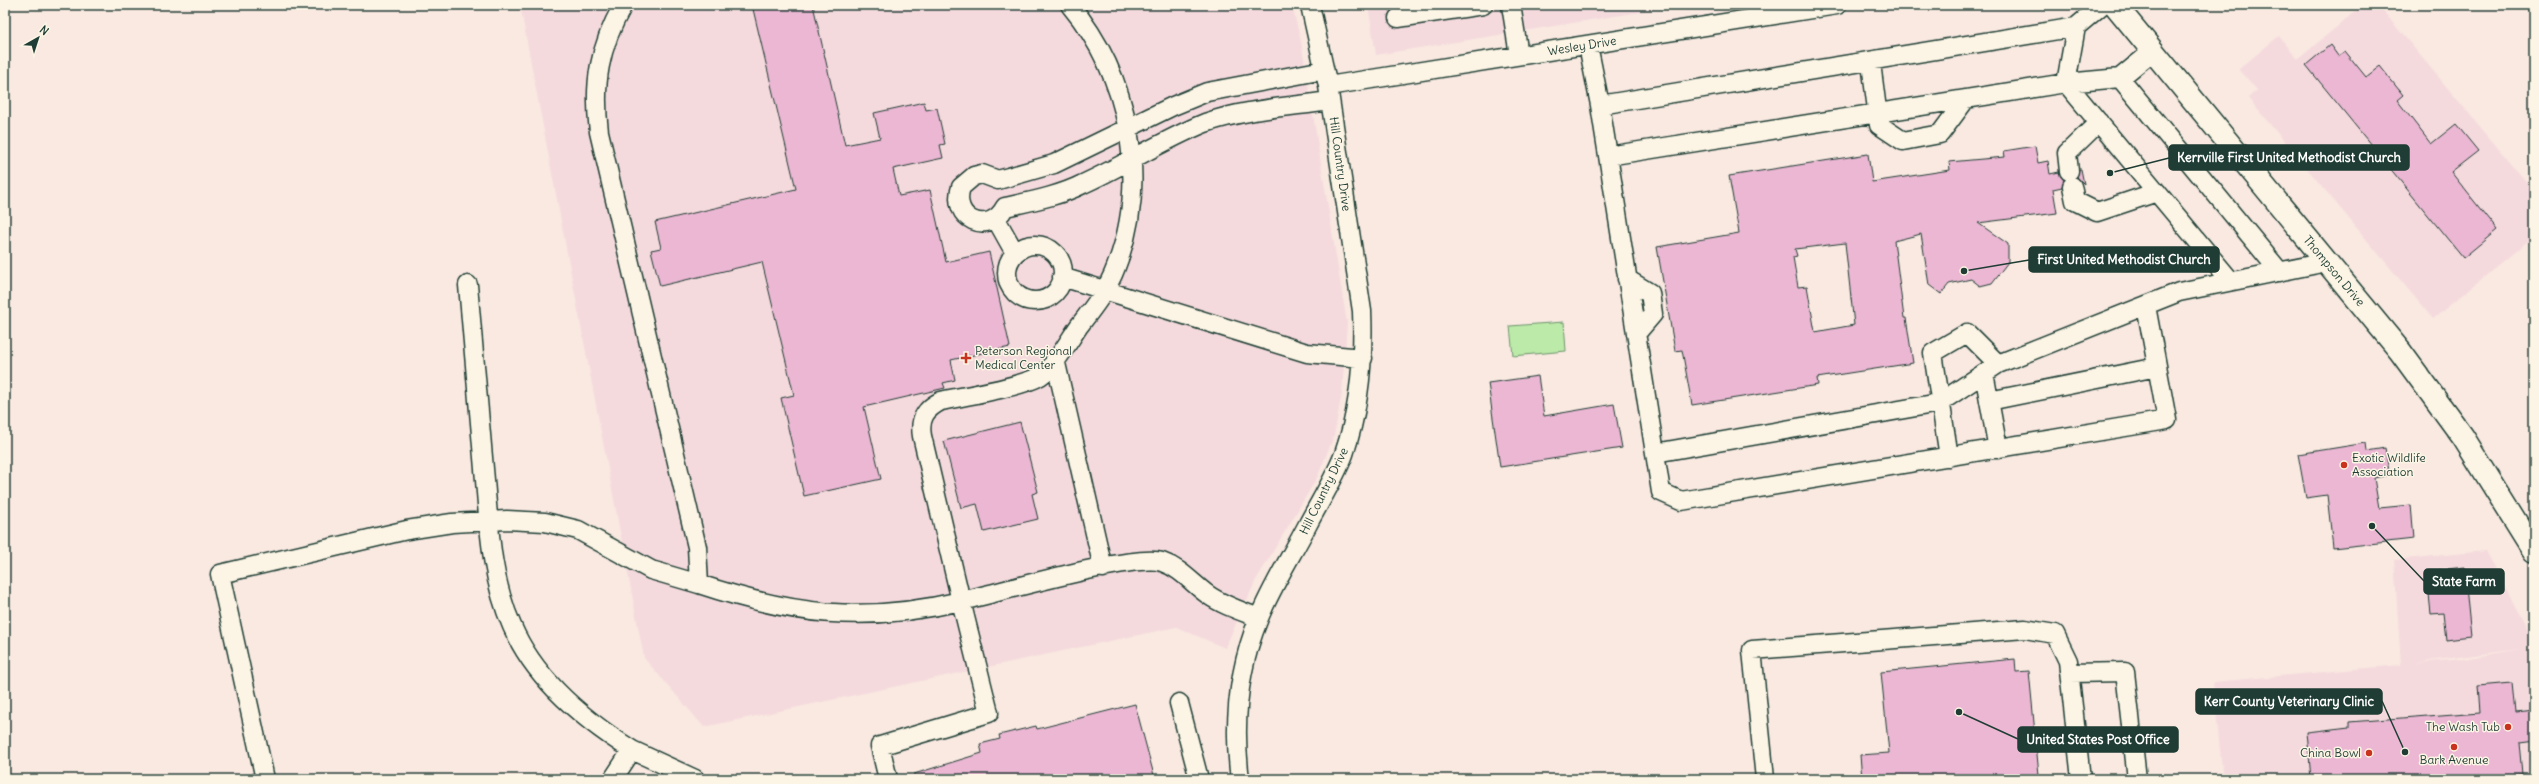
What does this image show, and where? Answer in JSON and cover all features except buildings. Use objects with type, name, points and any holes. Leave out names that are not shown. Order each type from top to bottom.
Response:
[{"type":"main road","name":"Thompson Drive","points":[[2115,5],[2400,351],[2463,437],[2534,551]]},
{"type":"street","points":[[624,5],[608,36],[598,72],[596,95],[599,132],[697,547],[699,584]]},
{"type":"street","points":[[888,779],[880,746],[989,713],[922,436],[921,420],[930,407],[941,401],[1033,380],[1041,375],[1055,359],[1105,290],[1116,268],[1128,223],[1132,158],[1129,127],[1118,88],[1107,63],[1089,29],[1070,5]]},
{"type":"street","name":"Hill Country Drive","points":[[1240,779],[1237,736],[1238,705],[1243,669],[1259,618],[1343,455],[1357,404],[1363,358],[1362,311],[1328,85],[1310,5]]},
{"type":"street","points":[[1398,18],[1483,5]]},
{"type":"street","points":[[1511,5],[1519,55]]},
{"type":"street","name":"Wesley Drive","points":[[1328,85],[1588,45],[1755,11],[1837,5]]},
{"type":"street","points":[[1600,105],[2076,28],[2102,5]]},
{"type":"street","points":[[2066,83],[2076,28]]},
{"type":"street","points":[[1588,45],[1600,105],[1627,278],[1650,292],[1653,314],[1636,334],[1661,492],[1681,501],[2167,420],[2146,306]]},
{"type":"street","points":[[1608,156],[2066,83],[2120,78],[2153,51]]},
{"type":"street","points":[[1871,62],[1879,124],[1903,141],[1940,134],[1966,99]]},
{"type":"street","points":[[2120,78],[2280,272]]},
{"type":"street","points":[[2066,83],[2230,280]]},
{"type":"street","points":[[1328,85],[1220,118],[1132,158],[1064,192],[1005,207],[996,219],[989,222],[974,221],[962,211],[958,195],[966,180],[982,174],[998,180],[1048,166],[1078,154],[1129,127],[1207,92],[1328,85]]},
{"type":"street","points":[[2099,122],[2067,153],[2075,201],[2097,212],[2157,192]]},
{"type":"street","points":[[996,219],[1015,253]]},
{"type":"street","points":[[1032,245],[1050,250],[1061,263],[1062,277],[1058,289],[1044,299],[1031,300],[1019,296],[1008,280],[1006,270],[1015,253],[1032,245]]},
{"type":"street","points":[[1655,453],[1939,403],[1991,369],[2179,292],[2230,280],[2280,272],[2327,262]]},
{"type":"street","points":[[1062,277],[1307,353],[1363,358]]},
{"type":"street","points":[[468,285],[493,569],[512,626],[533,664],[562,697],[599,730],[632,750],[695,779]]},
{"type":"street","points":[[1949,457],[1939,403],[1933,353],[1966,333],[1991,369],[1989,401],[1998,449]]},
{"type":"street","points":[[1055,359],[1103,568]]},
{"type":"street","points":[[1989,401],[2157,367]]},
{"type":"street","points":[[265,779],[220,574],[407,530],[489,520],[545,522],[578,530],[650,570],[699,584],[749,601],[821,613],[892,614],[961,601],[1103,568],[1145,560],[1164,563],[1214,598],[1259,618]]},
{"type":"street","points":[[1765,779],[1752,650],[2025,629],[2055,634],[2068,661],[2081,779]]},
{"type":"street","points":[[2070,673],[2125,672],[2137,779]]},
{"type":"street","points":[[1179,703],[1199,779]]},
{"type":"street","points":[[613,779],[632,750]]},
{"type":"shaded area","name":"Peterson Regional Medical Center","points":[[520,5],[1292,5],[1301,41],[1347,323],[1342,393],[1334,436],[1317,478],[1256,580],[1225,648],[1176,627],[704,727],[644,658]]},
{"type":"shaded area","points":[[1368,5],[1683,5],[1376,55]]},
{"type":"shaded area","points":[[2363,5],[2378,5],[2534,191],[2534,236],[2433,319],[2248,98],[2257,90],[2239,69],[2279,36],[2298,59]]},
{"type":"shaded area","points":[[2485,551],[2534,641],[2534,779],[2223,779],[2213,682],[2401,665],[2394,560]],"holes":[[[2520,649],[2463,659],[2415,663]]]},
{"type":"green space","points":[[1564,322],[1566,351],[1513,356],[1510,326]]},
{"type":"place","name":"Kerrville First United Methodist Church","points":[[2110,173]]},
{"type":"place","name":"First United Methodist Church","points":[[1964,271]]},
{"type":"place","name":"Peterson Regional Medical Center","points":[[966,358]]},
{"type":"place","name":"Exotic Wildlife Association","points":[[2344,465]]},
{"type":"place","name":"State Farm","points":[[2372,526]]},
{"type":"place","name":"United States Post Office","points":[[1959,712]]},
{"type":"place","name":"The Wash Tub","points":[[2508,727]]},
{"type":"place","name":"Bark Avenue","points":[[2454,747]]},
{"type":"place","name":"Kerr County Veterinary Clinic","points":[[2405,752]]},
{"type":"place","name":"China Bowl","points":[[2369,753]]}]
